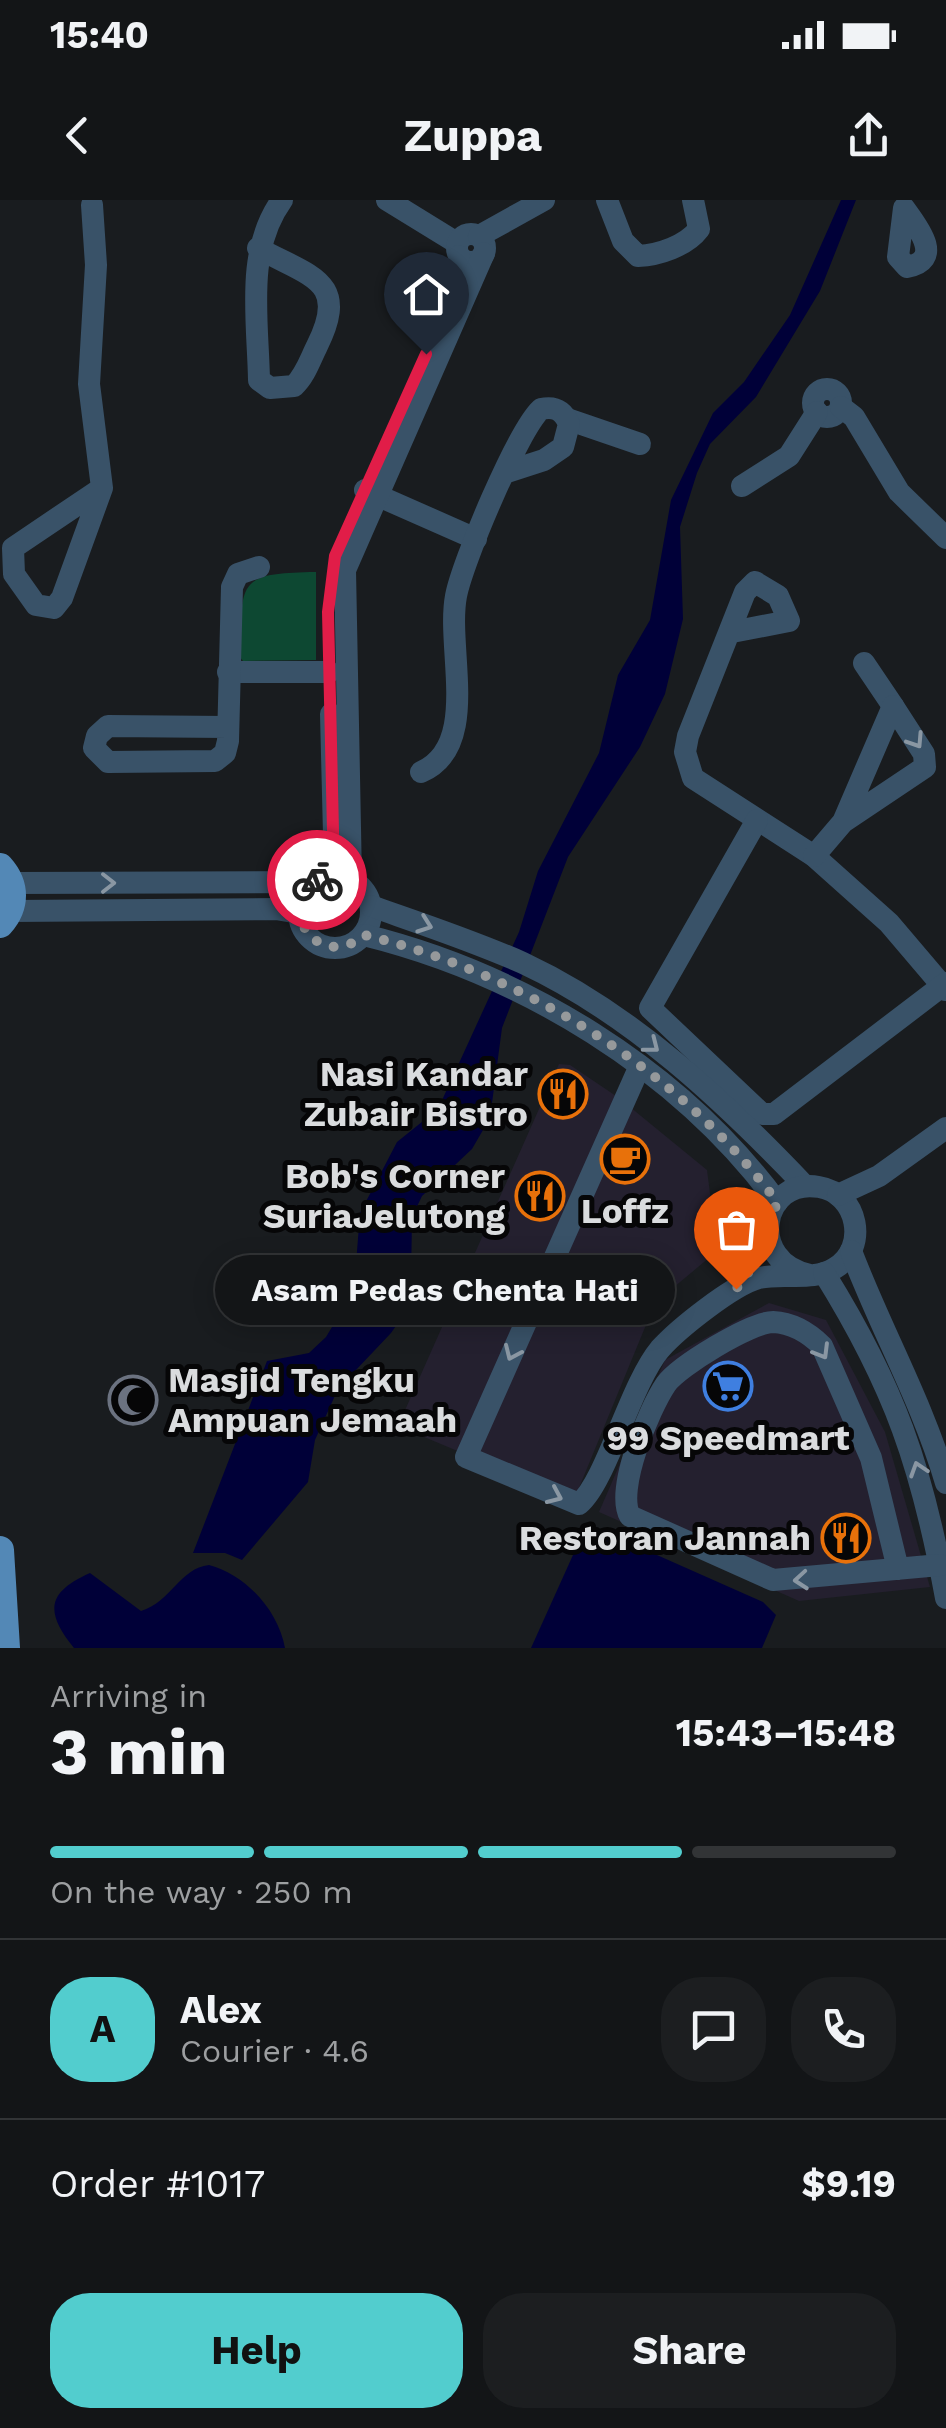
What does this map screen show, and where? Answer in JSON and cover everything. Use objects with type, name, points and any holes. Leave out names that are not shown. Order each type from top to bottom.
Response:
[{"type":"main road","points":[[0,1550],[6,1648]]},
{"type":"street","points":[[258,248],[317,281],[328,292],[332,306],[330,319],[294,386],[270,388],[259,380],[258,248],[268,220],[282,200]]},
{"type":"street","points":[[387,200],[470,247]]},
{"type":"street","points":[[333,879],[342,592],[348,559],[470,247],[544,200]]},
{"type":"street","points":[[608,200],[624,241],[638,256],[651,256],[691,240],[699,228],[693,200]]},
{"type":"street","points":[[90,202],[96,264],[88,384],[102,488],[62,598],[54,608],[36,606],[14,574],[13,548],[102,488]]},
{"type":"street","points":[[421,772],[436,766],[454,740],[455,602],[476,539],[537,411],[552,406],[567,419],[640,444]]},
{"type":"street","points":[[742,486],[790,456],[817,412],[830,416],[840,407],[854,417],[899,492],[946,538]]},
{"type":"street","points":[[507,472],[557,452],[568,434],[567,419]]},
{"type":"street","points":[[371,493],[476,539]]},
{"type":"street","points":[[333,879],[328,582],[371,493]]},
{"type":"street","points":[[228,727],[108,726],[97,736],[94,748],[108,762],[216,761],[225,753],[228,727],[232,588],[238,574],[259,567]]},
{"type":"street","points":[[732,632],[797,630],[778,596],[756,582],[745,592],[688,736],[687,768],[700,786],[757,820],[814,856],[888,923],[945,986],[774,1114],[762,1114],[650,1008],[757,820]]},
{"type":"street","points":[[814,856],[843,822],[925,768],[924,754],[864,663]]},
{"type":"street","points":[[228,672],[330,672]]},
{"type":"street","points":[[843,822],[893,706]]},
{"type":"street","points":[[5,896],[333,879],[368,895],[372,906],[364,935],[343,948],[318,944],[308,936],[299,913],[300,901],[333,879]]},
{"type":"street","points":[[5,896],[299,913]]},
{"type":"street","points":[[372,906],[479,945],[572,990],[698,1081],[805,1186],[838,1194],[879,1176],[946,1128]]},
{"type":"street","points":[[364,935],[468,968],[561,1014],[706,1122],[756,1173],[777,1202]]},
{"type":"street","points":[[638,1068],[466,1457],[580,1504],[647,1365],[665,1344],[752,1272],[777,1202],[805,1186]]},
{"type":"street","points":[[946,1144],[876,1193],[855,1220],[851,1251],[915,1390],[946,1482]]},
{"type":"street","points":[[838,1194],[855,1220]]},
{"type":"street","points":[[767,1228],[774,1255],[796,1272],[816,1274],[876,1360],[903,1424],[925,1492],[946,1598]]},
{"type":"street","points":[[736,1289],[757,1278],[816,1274],[851,1251]]},
{"type":"street","points":[[898,1569],[871,1458],[822,1346],[812,1336],[771,1322],[684,1366],[660,1395],[626,1479],[624,1498],[630,1516],[773,1580],[898,1569],[940,1564]]},
{"type":"street","points":[[665,1344],[684,1366]]},
{"type":"shaded area","points":[[841,200],[856,200],[820,291],[756,397],[710,444],[697,473],[680,527],[683,619],[665,694],[640,747],[568,857],[502,1028],[490,1118],[472,1149],[422,1196],[412,1217],[411,1279],[405,1313],[338,1389],[315,1440],[308,1482],[242,1560],[225,1553],[193,1553],[267,1361],[309,1353],[326,1337],[347,1302],[355,1277],[360,1213],[397,1142],[438,1109],[519,932],[538,871],[599,753],[618,675],[650,620],[671,500],[713,413],[744,382],[790,315]]},
{"type":"shaded area","points":[[559,1064],[570,1065],[619,1098],[707,1170],[717,1247],[655,1303],[574,1500],[398,1426]]},
{"type":"shaded area","points":[[769,1303],[826,1320],[885,1432],[930,1587],[799,1601],[599,1512],[665,1360]]},
{"type":"shaded area","points":[[587,1524],[763,1602],[776,1615],[762,1648],[531,1648]]},
{"type":"shaded area","points":[[209,1565],[236,1577],[258,1596],[275,1620],[285,1648],[74,1648],[58,1624],[58,1596],[90,1573],[141,1611],[160,1600],[190,1572]]},
{"type":"green space","points":[[316,572],[316,660],[243,661],[239,656],[241,612],[249,587],[270,575]]},
{"type":"way so far","points":[[317,880],[300,901],[299,913],[308,936],[318,944],[343,948],[364,935],[512,986],[561,1014],[706,1122],[756,1173],[777,1202],[759,1258],[736,1289]]},
{"type":"place","name":"Nasi Kandar Zubair Bistro","points":[[563,1094]]},
{"type":"place","name":"Loffz","points":[[625,1159]]},
{"type":"place","name":"Bob's Corner SuriaJelutong","points":[[540,1196]]},
{"type":"place","name":"Asam Pedas Chenta Hati","points":[[736,1289]]},
{"type":"place","name":"99 Speedmart","points":[[728,1386]]},
{"type":"place","name":"Masjid Tengku Ampuan Jemaah","points":[[133,1400]]},
{"type":"place","name":"Restoran Jannah","points":[[846,1538]]},
{"type":"route","points":[[317,880],[334,875],[328,582],[335,556],[426,354]]}]
